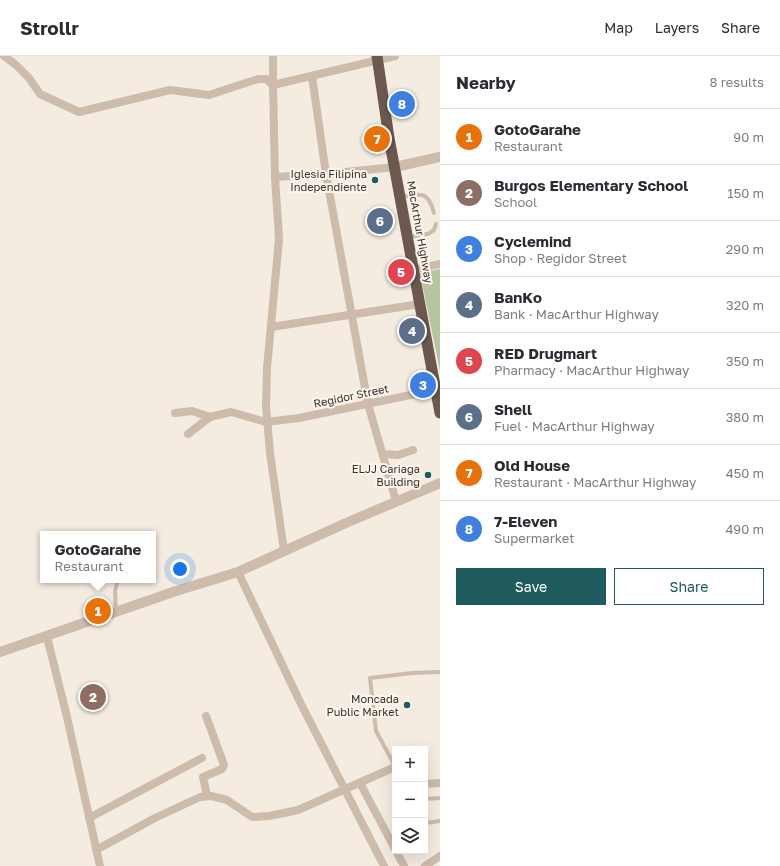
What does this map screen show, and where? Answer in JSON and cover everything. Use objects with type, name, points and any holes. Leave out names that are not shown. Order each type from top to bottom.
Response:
[{"type":"highway","name":"MacArthur Highway","points":[[378,58],[384,106],[407,238],[438,389],[440,413]]},
{"type":"street","points":[[4,56],[29,78],[40,94],[79,112],[170,90],[209,94],[258,79],[266,79],[273,85]]},
{"type":"street","points":[[273,56],[275,177],[279,239],[266,368],[266,422],[284,551]]},
{"type":"street","points":[[273,85],[378,58],[395,56]]},
{"type":"street","points":[[312,76],[326,174],[350,314],[368,404],[396,501]]},
{"type":"street","points":[[275,177],[326,174],[395,167],[440,157]]},
{"type":"street","points":[[413,270],[440,264]]},
{"type":"street","points":[[271,327],[420,304]]},
{"type":"street","name":"Regidor Street","points":[[266,422],[299,418],[438,389]]},
{"type":"street","points":[[175,413],[192,411],[210,417]]},
{"type":"street","points":[[188,434],[210,417],[231,412],[266,422]]},
{"type":"street","points":[[383,454],[398,455],[413,450]]},
{"type":"street","points":[[0,652],[47,637],[176,591],[238,572],[396,501],[440,483]]},
{"type":"street","points":[[238,572],[344,790],[384,866]]},
{"type":"street","points":[[47,637],[67,717],[100,866]]},
{"type":"street","points":[[206,716],[224,765],[222,769],[203,777],[206,796]]},
{"type":"street","points":[[89,818],[202,758]]},
{"type":"street","points":[[96,850],[194,799],[206,796],[227,800],[249,815],[258,817],[298,810],[392,768]]},
{"type":"street","points":[[360,782],[392,844]]},
{"type":"street","points":[[428,784],[440,783]]},
{"type":"street","points":[[397,854],[404,866]]},
{"type":"street","points":[[425,866],[440,856]]},
{"type":"lane","points":[[400,197],[414,195],[426,196],[432,204],[434,213]]},
{"type":"lane","points":[[407,238],[428,234],[434,230],[436,224]]},
{"type":"lane","points":[[116,612],[115,590],[117,583]]},
{"type":"lane","points":[[392,761],[376,731],[370,678],[412,673],[440,672]]},
{"type":"lane","points":[[428,799],[440,798]]},
{"type":"lane","points":[[428,822],[440,821]]},
{"type":"green space","points":[[440,269],[440,371],[420,273]]},
{"type":"place","name":"7-Eleven","points":[[402,104]]},
{"type":"place","name":"Old House","points":[[377,139]]},
{"type":"place","name":"Iglesia Filipina Independiente","points":[[375,180]]},
{"type":"place","name":"Shell","points":[[380,221]]},
{"type":"place","name":"RED Drugmart","points":[[401,272]]},
{"type":"place","name":"BanKo","points":[[412,331]]},
{"type":"place","name":"Cyclemind","points":[[423,385]]},
{"type":"place","name":"ELJJ Cariaga Building","points":[[428,475]]},
{"type":"place","name":"GotoGarahe","points":[[98,611]]},
{"type":"place","name":"Burgos Elementary School","points":[[93,697]]},
{"type":"place","name":"Moncada Public Market","points":[[407,705]]}]
